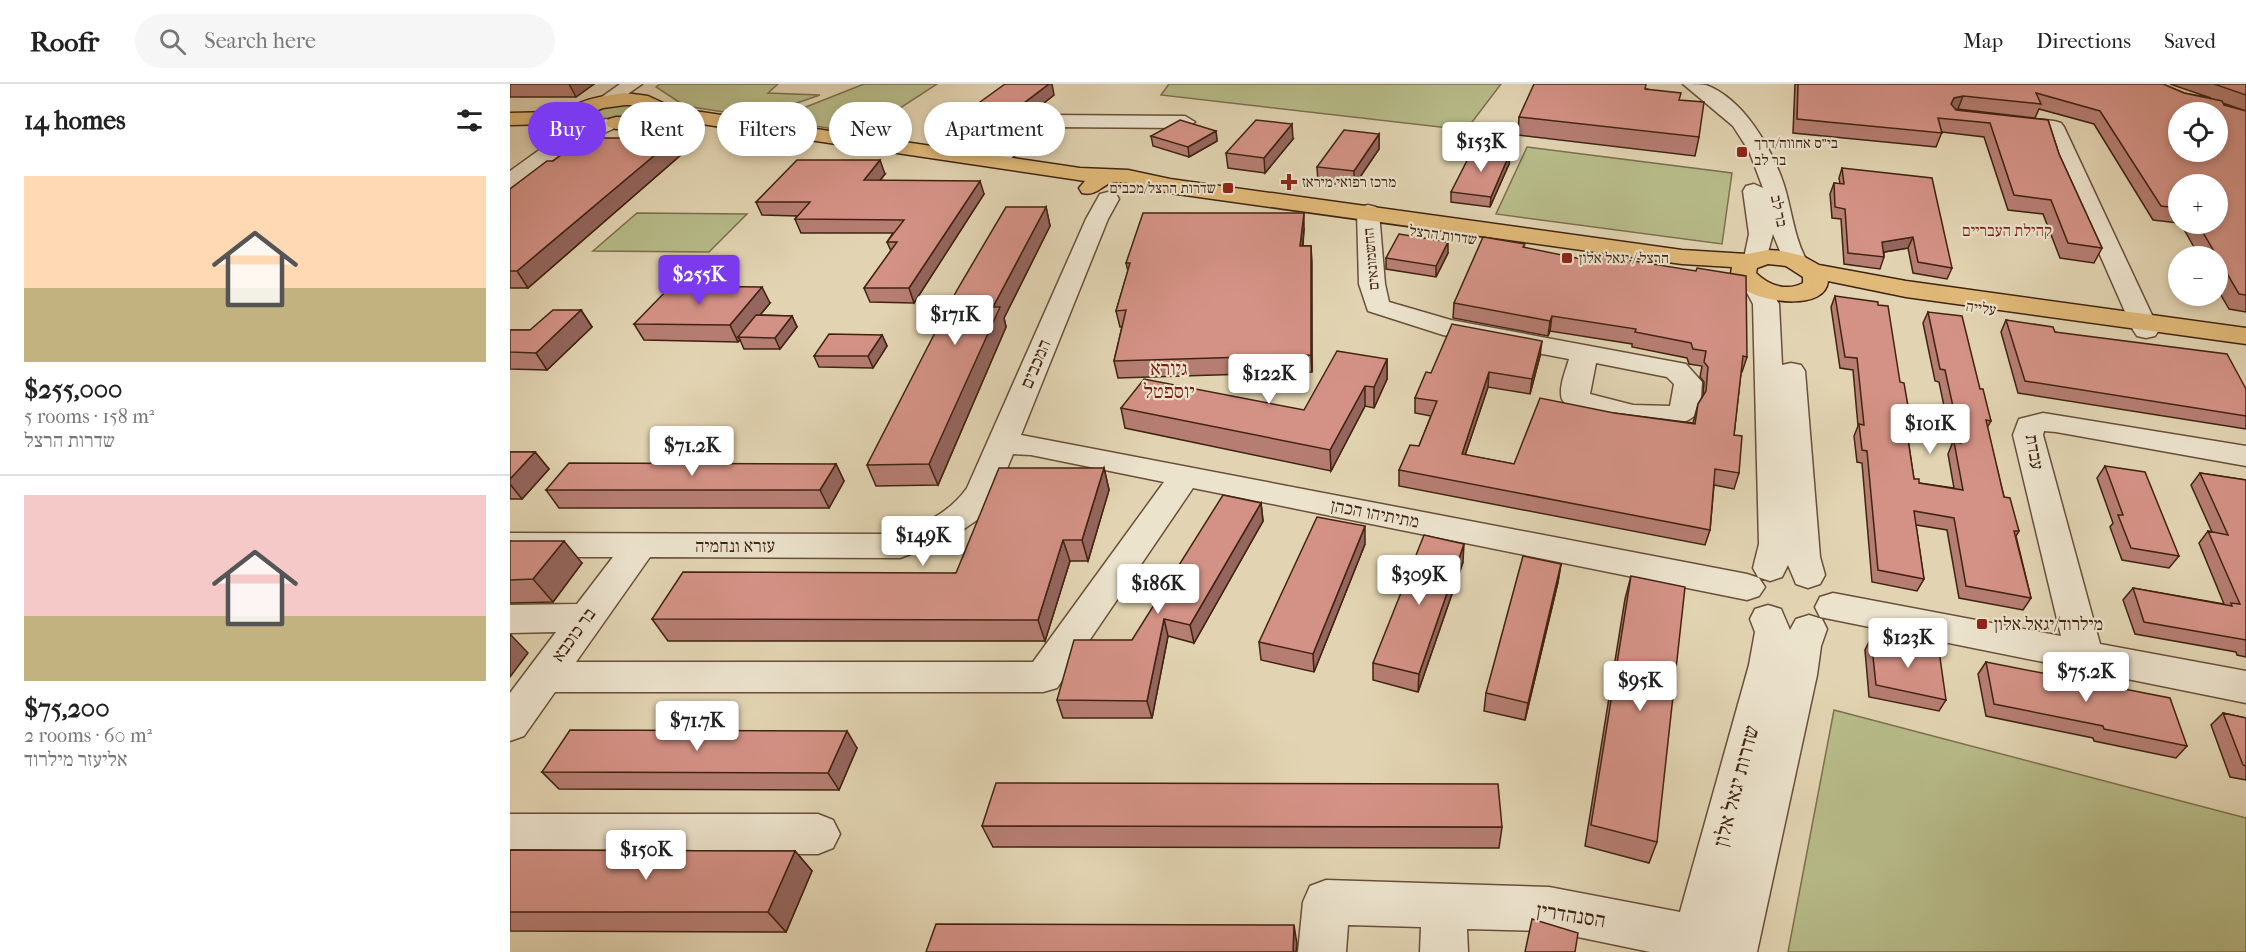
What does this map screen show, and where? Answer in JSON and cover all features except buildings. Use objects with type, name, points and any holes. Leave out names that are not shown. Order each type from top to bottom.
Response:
[{"type":"main road","name":"שדרות הרצל","points":[[603,102],[643,93],[669,112],[1080,174],[1116,188]]},
{"type":"main road","points":[[611,124],[637,116],[648,108],[643,93]]},
{"type":"main road","points":[[510,109],[528,108]]},
{"type":"main road","points":[[510,118],[528,118]]},
{"type":"main road","name":"שדרות הרצל","points":[[606,124],[649,122],[693,126],[985,170],[1050,177],[1185,199],[1367,218],[1717,276],[1754,272]]},
{"type":"main road","points":[[1778,257],[1804,278],[1774,292],[1754,272],[1778,257]]},
{"type":"main road","name":"עלייה","points":[[1804,278],[2144,326],[2246,344]]},
{"type":"main road","name":"עלייה","points":[[2144,326],[2246,336]]},
{"type":"street","name":"בר לב","points":[[1673,84],[1704,105],[1721,121],[1743,150],[1760,225],[1754,272]]},
{"type":"street","name":"בר לב","points":[[1692,84],[1721,103],[1748,128],[1762,151],[1772,179],[1787,247],[1804,278]]},
{"type":"street","points":[[1980,119],[2054,127],[2144,326]]},
{"type":"street","points":[[997,160],[1034,129],[1050,122],[1185,122]]},
{"type":"street","points":[[606,126],[611,124]]},
{"type":"street","points":[[510,181],[544,156]]},
{"type":"street","name":"המכבים","points":[[955,522],[971,509],[982,491],[1097,219],[1116,188]]},
{"type":"street","name":"החשמונאים","points":[[1367,218],[1377,306],[1384,310],[1431,319],[1443,327],[1585,352]]},
{"type":"street","name":"שדרות יגאל אלון","points":[[1707,947],[1768,665],[1773,632],[1762,592],[1776,544],[1766,304],[1754,272]]},
{"type":"street","points":[[1804,278],[1787,309],[1803,557],[1808,575]]},
{"type":"street","name":"עבדת","points":[[2085,656],[2030,444],[2027,430],[2030,426],[2056,423],[2246,456]]},
{"type":"street","name":"מתיתיהו הכהן","points":[[1002,444],[1031,445],[1762,592]]},
{"type":"street","points":[[544,677],[1043,677],[1184,477]]},
{"type":"street","name":"עזרא ונחמיה","points":[[510,545],[900,546],[955,522]]},
{"type":"street","name":"בר כוכבא","points":[[510,724],[639,547]]},
{"type":"street","points":[[1821,618],[1826,590],[1808,575],[1790,568],[1762,592],[1796,629],[1821,618],[2085,656],[2246,687]]},
{"type":"street","points":[[510,618],[587,618]]},
{"type":"street","name":"שדרות יגאל אלון","points":[[1707,947],[1798,675],[1802,646],[1821,618]]},
{"type":"street","points":[[510,834],[818,834]]},
{"type":"street","name":"הסנהדרין","points":[[1322,952],[1326,902],[1550,909],[1707,947]]},
{"type":"street","points":[[1444,906],[1444,952]]},
{"type":"green space","points":[[660,84],[778,84],[768,93],[820,95],[800,102],[717,102],[717,111],[705,109],[705,102],[679,102],[656,87]]},
{"type":"green space","points":[[864,84],[937,84],[909,102],[829,102],[829,128],[817,126],[817,103]]},
{"type":"green space","points":[[1169,84],[1501,84],[1466,130],[1161,95]]},
{"type":"green space","points":[[618,106],[618,118],[606,120],[606,107]]},
{"type":"green space","points":[[1527,147],[1732,173],[1722,244],[1496,214]]},
{"type":"green space","points":[[637,213],[747,214],[709,252],[593,251]]},
{"type":"green space","points":[[1834,710],[2246,818],[2246,952],[1788,952]]},
{"type":"place","name":"בי״ס אחווה/דרך בר לב","points":[[1742,152]]},
{"type":"place","name":"מרכז רפואי מיראז","points":[[1289,182]]},
{"type":"place","name":"שדרות הרצל/מכבים","points":[[1228,188]]},
{"type":"place","name":"הרצל / יגאל אלון","points":[[1567,258]]},
{"type":"place","name":"מילרוד/יגאל אלון","points":[[1982,624]]},
{"type":"district","name":"קהילת העבריים","points":[[2007,230]]},
{"type":"district","name":"גיורא יוספטל","points":[[1169,380]]}]
